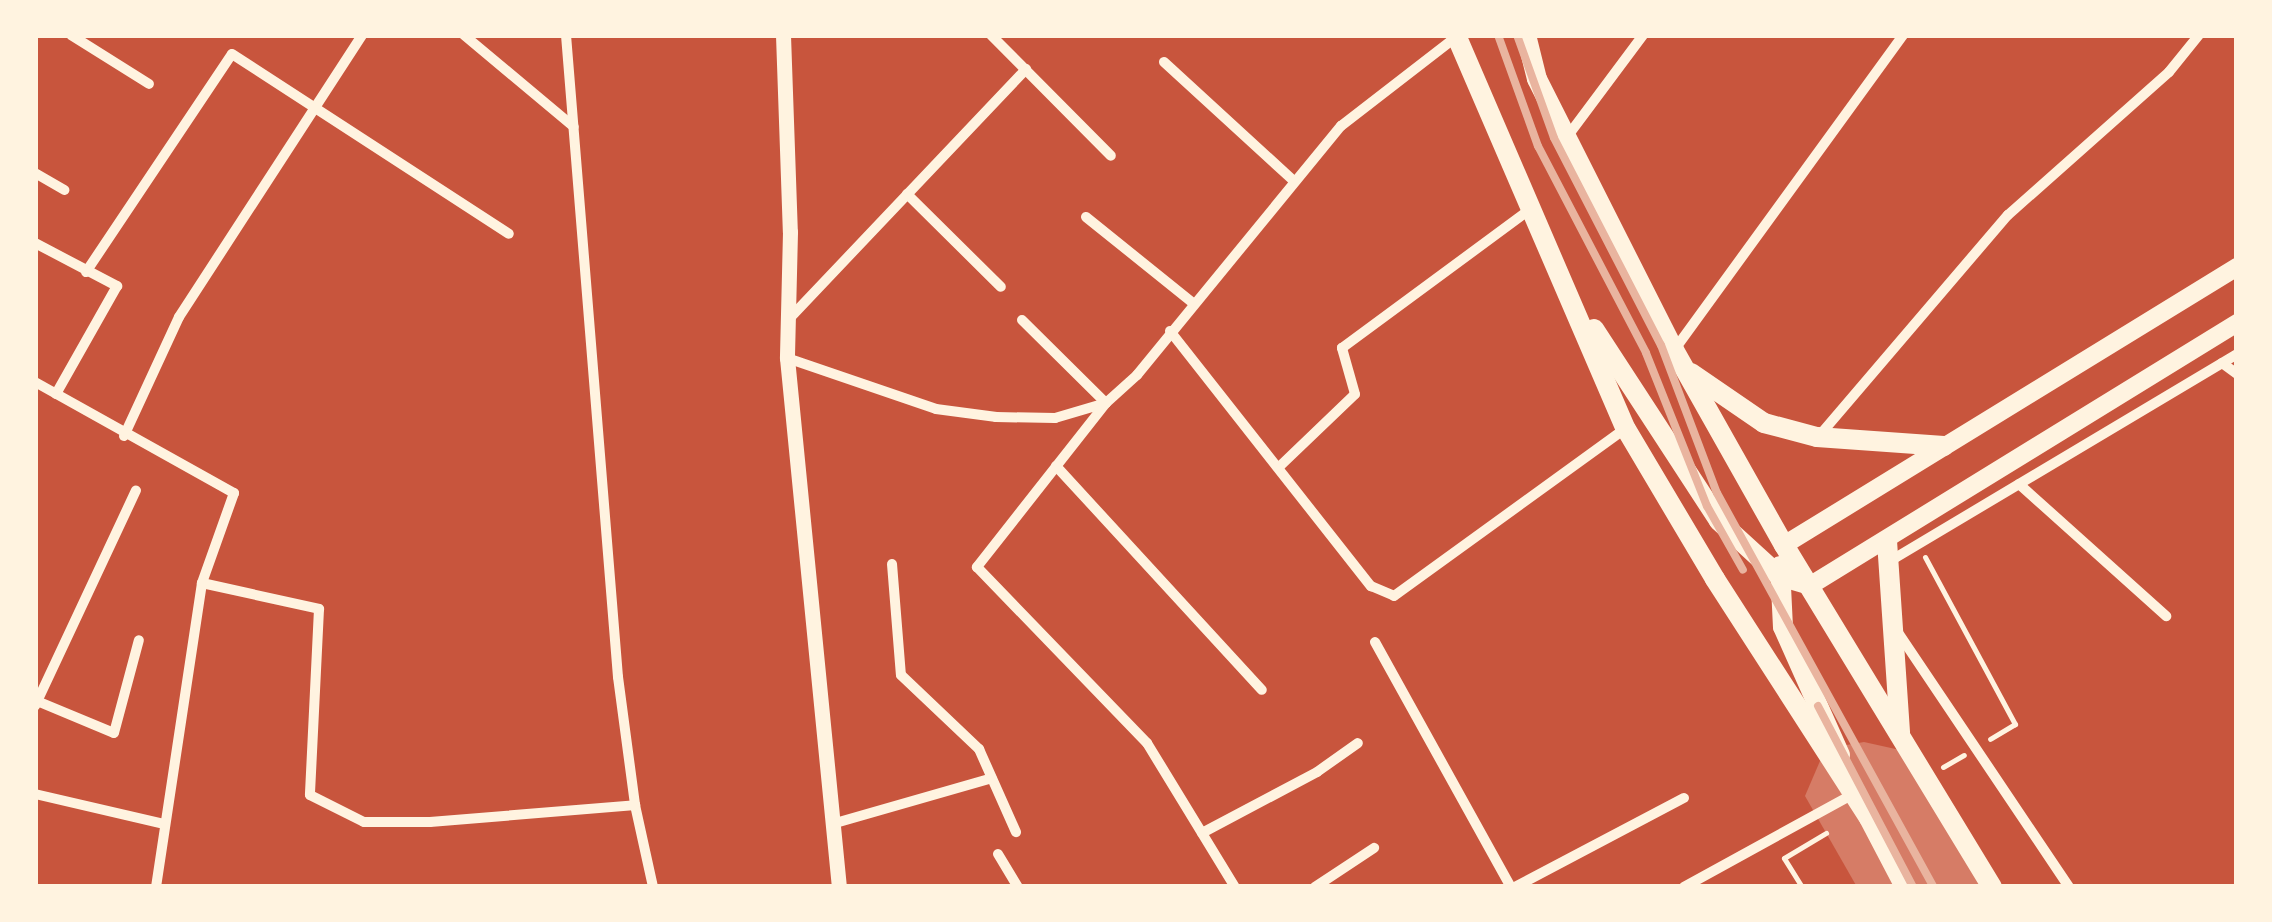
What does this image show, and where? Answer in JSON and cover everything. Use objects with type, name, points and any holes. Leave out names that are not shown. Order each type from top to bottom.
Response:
[{"type":"main road","points":[[1526,35],[1537,79],[1674,350],[1900,741],[1992,887]]},
{"type":"main road","points":[[1456,36],[1626,429],[1715,579],[1870,818]]},
{"type":"main road","points":[[1905,887],[1783,627],[1779,576],[1784,545],[2237,268]]},
{"type":"main road","points":[[1565,287],[1720,522],[1779,576],[1811,585],[1888,551],[2237,323]]},
{"type":"main road","points":[[1685,369],[1764,424],[1818,437],[1944,446]]},
{"type":"main road","points":[[1888,551],[1900,741]]},
{"type":"street","points":[[71,35],[149,84]]},
{"type":"street","points":[[124,436],[179,317],[362,35]]},
{"type":"street","points":[[464,35],[574,127]]},
{"type":"street","points":[[566,35],[618,677],[635,805],[653,887]]},
{"type":"street","points":[[783,35],[790,232],[787,358],[838,887]]},
{"type":"street","points":[[992,35],[1112,156]]},
{"type":"street","points":[[1566,137],[1642,35]]},
{"type":"street","points":[[1674,350],[1904,35]]},
{"type":"street","points":[[1818,437],[2008,214],[2169,72],[2199,35]]},
{"type":"street","points":[[1235,887],[1147,743],[977,567],[1106,403],[1137,375],[1294,181],[1366,104],[1456,36]]},
{"type":"street","points":[[86,272],[232,54],[510,234]]},
{"type":"street","points":[[1164,62],[1294,181]]},
{"type":"street","points":[[788,320],[1026,69]]},
{"type":"street","points":[[35,173],[64,190]]},
{"type":"street","points":[[907,194],[1001,288]]},
{"type":"street","points":[[1279,467],[1356,394],[1342,348],[1529,210]]},
{"type":"street","points":[[1086,218],[1194,303]]},
{"type":"street","points":[[36,245],[118,286],[56,394]]},
{"type":"street","points":[[1022,320],[1106,403]]},
{"type":"street","points":[[1170,331],[1371,586],[1394,596],[1626,429]]},
{"type":"street","points":[[1888,551],[1917,543],[2237,354]]},
{"type":"street","points":[[787,358],[936,409],[996,418],[1056,418],[1106,403]]},
{"type":"street","points":[[2222,363],[2237,374]]},
{"type":"street","points":[[35,382],[124,436],[234,493],[202,583],[156,887]]},
{"type":"street","points":[[1056,466],[1262,690]]},
{"type":"street","points":[[2019,484],[2166,616]]},
{"type":"street","points":[[136,490],[36,703],[114,733],[139,640]]},
{"type":"street","points":[[892,564],[901,674],[979,749],[1016,832]]},
{"type":"street","points":[[202,583],[319,609],[310,796],[364,822],[430,822],[635,805]]},
{"type":"street","points":[[1891,624],[2018,804],[2069,887]]},
{"type":"street","points":[[1376,642],[1513,887],[1684,798]]},
{"type":"street","points":[[1202,833],[1317,772],[1358,743]]},
{"type":"street","points":[[832,824],[992,778]]},
{"type":"street","points":[[35,794],[164,824]]},
{"type":"street","points":[[1684,887],[1854,794]]},
{"type":"street","points":[[1316,887],[1374,848]]},
{"type":"street","points":[[998,854],[1018,887]]},
{"type":"path","points":[[1917,543],[2015,724]]},
{"type":"path","points":[[1802,887],[1784,858],[1826,833]]},
{"type":"building","points":[[1864,742],[1900,750],[1982,887],[1857,887],[1805,796],[1823,754],[1835,747]]},
{"type":"railway","points":[[1498,35],[1538,146],[1646,353],[1707,506],[1743,570]]},
{"type":"railway","points":[[1517,35],[1554,138],[1661,345],[1717,493],[1934,887]]},
{"type":"railway","points":[[1818,706],[1913,887]]}]
